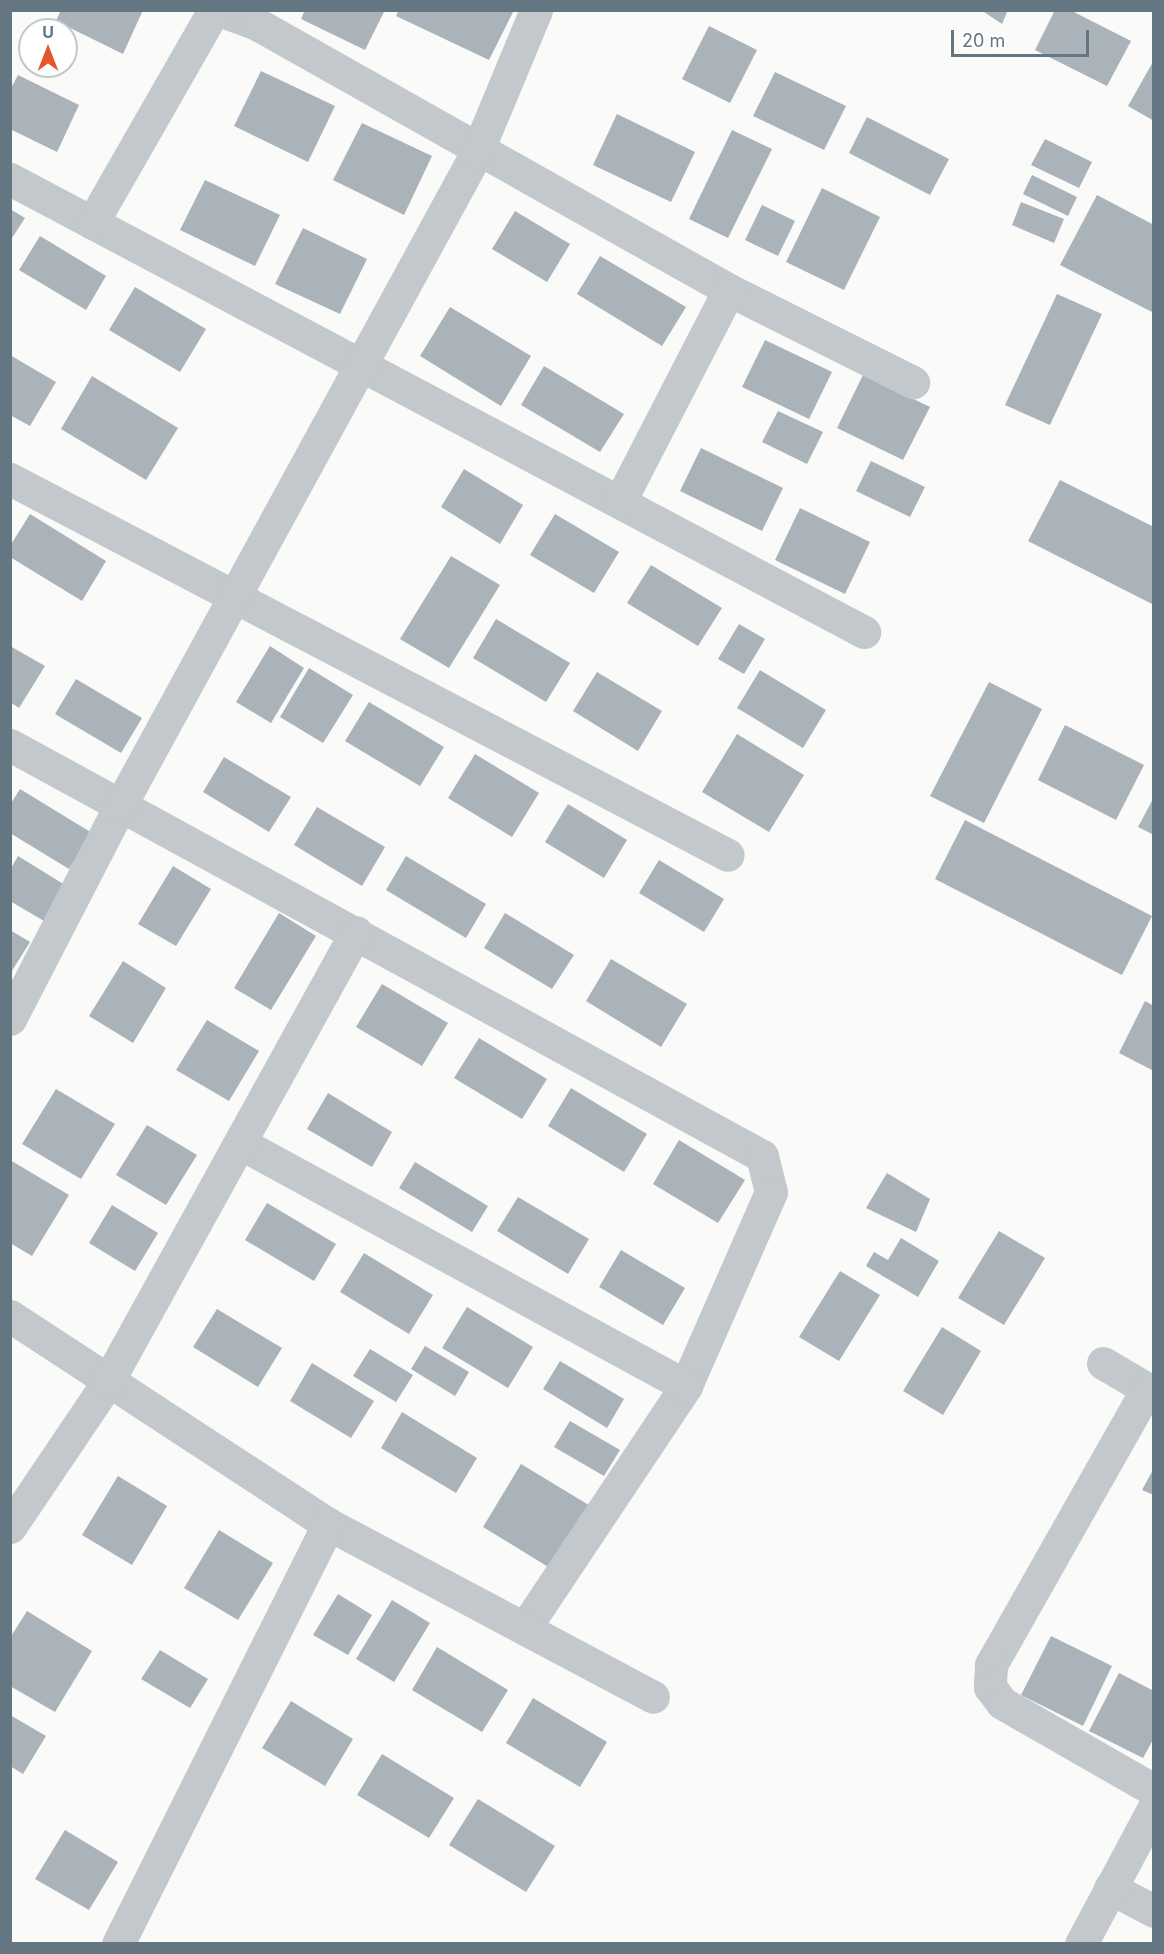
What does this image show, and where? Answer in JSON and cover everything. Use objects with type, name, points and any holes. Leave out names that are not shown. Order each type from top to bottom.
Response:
[{"type":"street","points":[[92,223],[214,10]]},
{"type":"street","points":[[219,10],[258,17],[477,152],[729,290],[913,382]]},
{"type":"street","points":[[10,1019],[121,804],[477,152],[536,10]]},
{"type":"street","points":[[10,179],[620,501],[864,633]]},
{"type":"street","points":[[620,501],[729,290]]},
{"type":"street","points":[[10,479],[728,855]]},
{"type":"street","points":[[10,745],[356,932],[762,1156],[771,1192],[686,1386],[526,1626]]},
{"type":"street","points":[[10,1527],[107,1383],[356,932]]},
{"type":"street","points":[[240,1143],[686,1386]]},
{"type":"street","points":[[10,1316],[107,1383],[328,1524],[526,1626],[653,1697]]},
{"type":"street","points":[[1103,1363],[1150,1391],[991,1665],[990,1687],[1002,1703],[1154,1790]]},
{"type":"street","points":[[118,1944],[328,1524]]},
{"type":"street","points":[[1081,1944],[1154,1807]]},
{"type":"street","points":[[1110,1888],[1154,1911]]},
{"type":"building","points":[[61,10],[143,10],[123,54],[78,32],[78,18],[57,18]]},
{"type":"building","points":[[305,10],[385,10],[365,50],[301,19]]},
{"type":"building","points":[[399,10],[514,10],[489,60],[396,16]]},
{"type":"building","points":[[981,10],[1008,10],[1002,24]]},
{"type":"building","points":[[1055,10],[1070,10],[1131,41],[1107,86],[1035,50]]},
{"type":"building","points":[[709,26],[757,50],[730,103],[682,79]]},
{"type":"building","points":[[1154,60],[1154,121],[1128,106]]},
{"type":"building","points":[[261,71],[335,106],[308,162],[234,126]]},
{"type":"building","points":[[775,72],[846,106],[824,150],[753,116]]},
{"type":"building","points":[[18,75],[18,78],[24,78],[79,105],[57,152],[10,129],[10,90]]},
{"type":"building","points":[[617,114],[695,152],[671,202],[593,165]]},
{"type":"building","points":[[867,117],[949,159],[930,195],[849,153]]},
{"type":"building","points":[[362,123],[432,156],[404,215],[333,180]]},
{"type":"building","points":[[732,130],[772,149],[728,238],[689,219]]},
{"type":"building","points":[[1045,139],[1092,162],[1079,188],[1031,165]]},
{"type":"building","points":[[1032,175],[1077,197],[1068,216],[1023,194]]},
{"type":"building","points":[[205,180],[280,215],[255,266],[180,230]]},
{"type":"building","points":[[822,188],[880,217],[844,290],[786,262]]},
{"type":"building","points":[[1097,195],[1154,225],[1154,313],[1060,265]]},
{"type":"building","points":[[1021,202],[1064,219],[1054,243],[1012,225]]},
{"type":"building","points":[[762,205],[795,221],[778,256],[745,240]]},
{"type":"building","points":[[10,209],[25,218],[10,241]]},
{"type":"building","points":[[515,211],[570,244],[547,282],[492,249]]},
{"type":"building","points":[[303,228],[367,259],[340,314],[275,284]]},
{"type":"building","points":[[40,236],[106,276],[86,310],[19,270]]},
{"type":"building","points":[[600,256],[686,307],[662,346],[577,294]]},
{"type":"building","points":[[135,287],[206,329],[180,372],[109,330]]},
{"type":"building","points":[[1057,294],[1102,314],[1050,425],[1005,405]]},
{"type":"building","points":[[450,307],[531,356],[501,406],[420,356]]},
{"type":"building","points":[[765,340],[832,372],[809,419],[742,387]]},
{"type":"building","points":[[10,355],[56,382],[30,426],[10,415]]},
{"type":"building","points":[[544,366],[624,414],[600,452],[521,405]]},
{"type":"building","points":[[863,375],[930,407],[903,460],[837,428]]},
{"type":"building","points":[[92,376],[178,428],[146,480],[61,429]]},
{"type":"building","points":[[778,411],[823,432],[807,464],[762,442]]},
{"type":"building","points":[[701,448],[783,488],[762,531],[680,491]]},
{"type":"building","points":[[871,461],[925,487],[910,517],[856,491]]},
{"type":"building","points":[[464,469],[523,505],[500,544],[441,507]]},
{"type":"building","points":[[1060,480],[1154,527],[1154,605],[1028,541]]},
{"type":"building","points":[[800,508],[870,542],[845,594],[775,560]]},
{"type":"building","points":[[30,514],[106,561],[82,601],[10,557],[10,546]]},
{"type":"building","points":[[555,514],[619,552],[594,593],[530,555]]},
{"type":"building","points":[[451,556],[500,585],[449,668],[400,639]]},
{"type":"building","points":[[651,565],[722,608],[698,646],[627,603]]},
{"type":"building","points":[[496,619],[570,663],[546,702],[473,658]]},
{"type":"building","points":[[739,624],[765,639],[744,674],[718,659]]},
{"type":"building","points":[[10,646],[45,666],[19,708],[10,702]]},
{"type":"building","points":[[270,646],[304,668],[271,723],[236,702]]},
{"type":"building","points":[[309,668],[353,695],[323,743],[280,717]]},
{"type":"building","points":[[760,670],[826,710],[803,748],[737,708]]},
{"type":"building","points":[[597,672],[662,711],[638,751],[573,711]]},
{"type":"building","points":[[76,679],[142,718],[121,753],[55,714]]},
{"type":"building","points":[[989,682],[1042,709],[984,823],[930,796]]},
{"type":"building","points":[[369,702],[444,747],[420,786],[345,741]]},
{"type":"building","points":[[1065,725],[1144,765],[1116,820],[1038,780]]},
{"type":"building","points":[[737,734],[804,775],[769,832],[702,792]]},
{"type":"building","points":[[475,754],[539,793],[512,837],[448,798]]},
{"type":"building","points":[[224,757],[291,797],[269,832],[203,792]]},
{"type":"building","points":[[20,789],[92,833],[69,869],[10,833],[10,805]]},
{"type":"building","points":[[1154,797],[1154,835],[1138,827]]},
{"type":"building","points":[[568,804],[627,840],[604,878],[545,842]]},
{"type":"building","points":[[317,807],[385,847],[362,886],[294,845]]},
{"type":"building","points":[[965,820],[1152,916],[1122,975],[935,879]]},
{"type":"building","points":[[18,856],[65,885],[44,921],[10,901],[10,870]]},
{"type":"building","points":[[406,856],[486,904],[466,938],[386,890]]},
{"type":"building","points":[[659,860],[724,899],[704,932],[639,893]]},
{"type":"building","points":[[173,866],[211,889],[176,946],[138,924]]},
{"type":"building","points":[[279,913],[316,936],[271,1010],[234,988]]},
{"type":"building","points":[[505,913],[574,955],[552,989],[484,948]]},
{"type":"building","points":[[10,930],[30,942],[10,974]]},
{"type":"building","points":[[611,959],[687,1004],[661,1047],[586,1001]]},
{"type":"building","points":[[123,961],[166,988],[133,1043],[89,1016]]},
{"type":"building","points":[[382,984],[448,1023],[422,1066],[356,1027]]},
{"type":"building","points":[[1145,1001],[1154,1006],[1154,1071],[1119,1053]]},
{"type":"building","points":[[207,1020],[259,1051],[229,1101],[176,1070]]},
{"type":"building","points":[[479,1038],[547,1079],[522,1119],[454,1078]]},
{"type":"building","points":[[571,1088],[647,1134],[624,1172],[548,1126]]},
{"type":"building","points":[[56,1089],[115,1124],[81,1179],[22,1144]]},
{"type":"building","points":[[328,1093],[392,1132],[372,1167],[307,1129]]},
{"type":"building","points":[[147,1125],[197,1155],[166,1205],[116,1175]]},
{"type":"building","points":[[679,1140],[745,1180],[718,1223],[653,1184]]},
{"type":"building","points":[[10,1160],[69,1195],[32,1256],[10,1243]]},
{"type":"building","points":[[415,1162],[488,1206],[472,1232],[399,1188]]},
{"type":"building","points":[[887,1173],[930,1199],[916,1232],[866,1208]]},
{"type":"building","points":[[518,1197],[589,1239],[568,1274],[497,1231]]},
{"type":"building","points":[[267,1203],[336,1244],[314,1281],[245,1240]]},
{"type":"building","points":[[112,1205],[158,1233],[135,1271],[89,1243]]},
{"type":"building","points":[[999,1231],[1045,1258],[1004,1325],[958,1298]]},
{"type":"building","points":[[901,1238],[939,1261],[918,1297],[866,1266],[874,1252],[888,1260]]},
{"type":"building","points":[[621,1250],[685,1288],[663,1325],[599,1287]]},
{"type":"building","points":[[364,1253],[433,1295],[409,1334],[340,1292]]},
{"type":"building","points":[[840,1271],[880,1295],[839,1361],[799,1337]]},
{"type":"building","points":[[467,1307],[533,1347],[508,1388],[442,1348]]},
{"type":"building","points":[[217,1309],[282,1348],[258,1387],[193,1347]]},
{"type":"building","points":[[942,1327],[981,1351],[943,1415],[903,1391]]},
{"type":"building","points":[[425,1346],[469,1372],[455,1396],[411,1369]]},
{"type":"building","points":[[370,1349],[413,1375],[396,1402],[353,1376]]},
{"type":"building","points":[[560,1361],[624,1399],[607,1428],[543,1389]]},
{"type":"building","points":[[312,1363],[374,1401],[351,1438],[290,1401]]},
{"type":"building","points":[[402,1412],[477,1458],[456,1493],[381,1448]]},
{"type":"building","points":[[570,1421],[620,1450],[604,1476],[554,1447]]},
{"type":"building","points":[[521,1464],[597,1510],[558,1573],[483,1527]]},
{"type":"building","points":[[1154,1468],[1154,1495],[1142,1490]]},
{"type":"building","points":[[118,1476],[167,1506],[132,1565],[82,1535]]},
{"type":"building","points":[[219,1530],[273,1563],[238,1620],[184,1588]]},
{"type":"building","points":[[338,1594],[372,1615],[348,1655],[313,1635]]},
{"type":"building","points":[[392,1600],[430,1623],[394,1682],[356,1659]]},
{"type":"building","points":[[27,1611],[92,1651],[55,1712],[10,1686],[10,1638]]},
{"type":"building","points":[[1051,1636],[1112,1666],[1083,1726],[1021,1695]]},
{"type":"building","points":[[437,1647],[508,1690],[482,1732],[412,1690]]},
{"type":"building","points":[[160,1650],[208,1679],[190,1708],[141,1679]]},
{"type":"building","points":[[1119,1673],[1154,1691],[1154,1738],[1143,1758],[1089,1731]]},
{"type":"building","points":[[533,1698],[607,1742],[580,1787],[506,1743]]},
{"type":"building","points":[[291,1701],[353,1739],[325,1786],[262,1748]]},
{"type":"building","points":[[10,1715],[46,1736],[23,1774],[10,1766]]},
{"type":"building","points":[[382,1754],[454,1798],[429,1838],[357,1795]]},
{"type":"building","points":[[478,1799],[555,1846],[526,1892],[449,1845]]},
{"type":"building","points":[[65,1830],[118,1862],[89,1910],[35,1879]]}]
